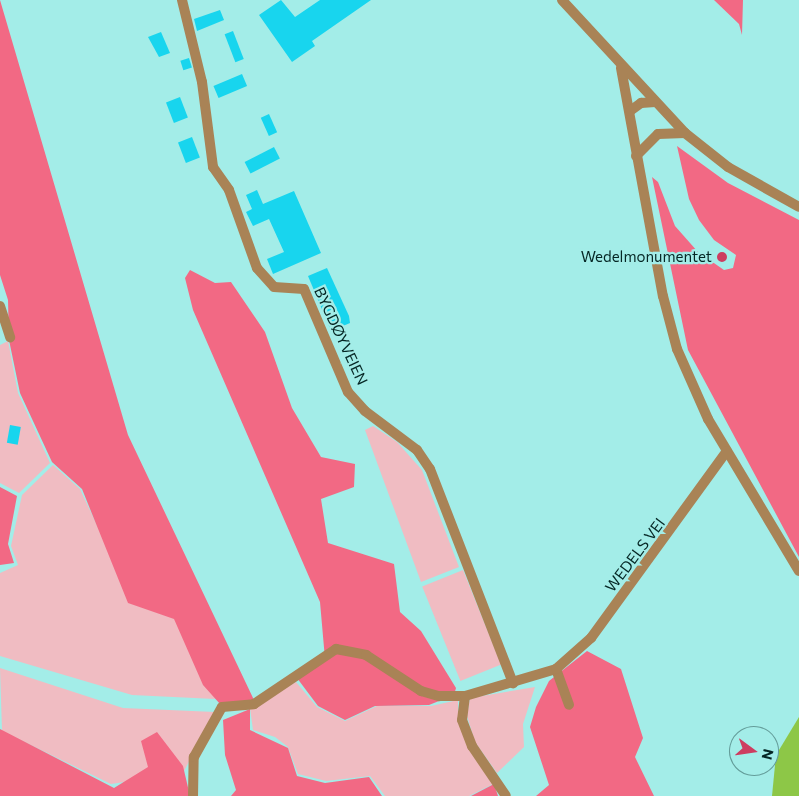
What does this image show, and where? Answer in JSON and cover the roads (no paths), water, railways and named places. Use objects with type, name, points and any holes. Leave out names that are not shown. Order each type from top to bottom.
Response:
[{"type":"street","name":"BYGDØYVEIEN","points":[[182,0],[202,82],[213,167],[229,190],[257,268],[274,287],[304,289],[348,392],[365,411],[402,435],[426,463],[513,683]]},
{"type":"street","points":[[562,0],[621,68],[685,132],[728,167],[799,207]]},
{"type":"street","points":[[621,68],[630,111],[636,156],[672,332],[699,402],[799,571]]},
{"type":"street","points":[[630,111],[640,103],[655,102]]},
{"type":"street","points":[[636,156],[658,134],[685,132]]},
{"type":"street","points":[[0,306],[10,337]]},
{"type":"street","name":"WEDELS VEI","points":[[193,796],[194,757],[222,708],[254,704],[327,654],[348,649],[366,655],[421,691],[439,696],[465,696],[513,683],[556,668],[591,638],[727,451]]},
{"type":"street","points":[[556,668],[569,706]]},
{"type":"street","points":[[465,696],[462,720],[472,746],[506,796]]},
{"type":"place","name":"Wedelmonumentet","points":[[722,257]]}]
